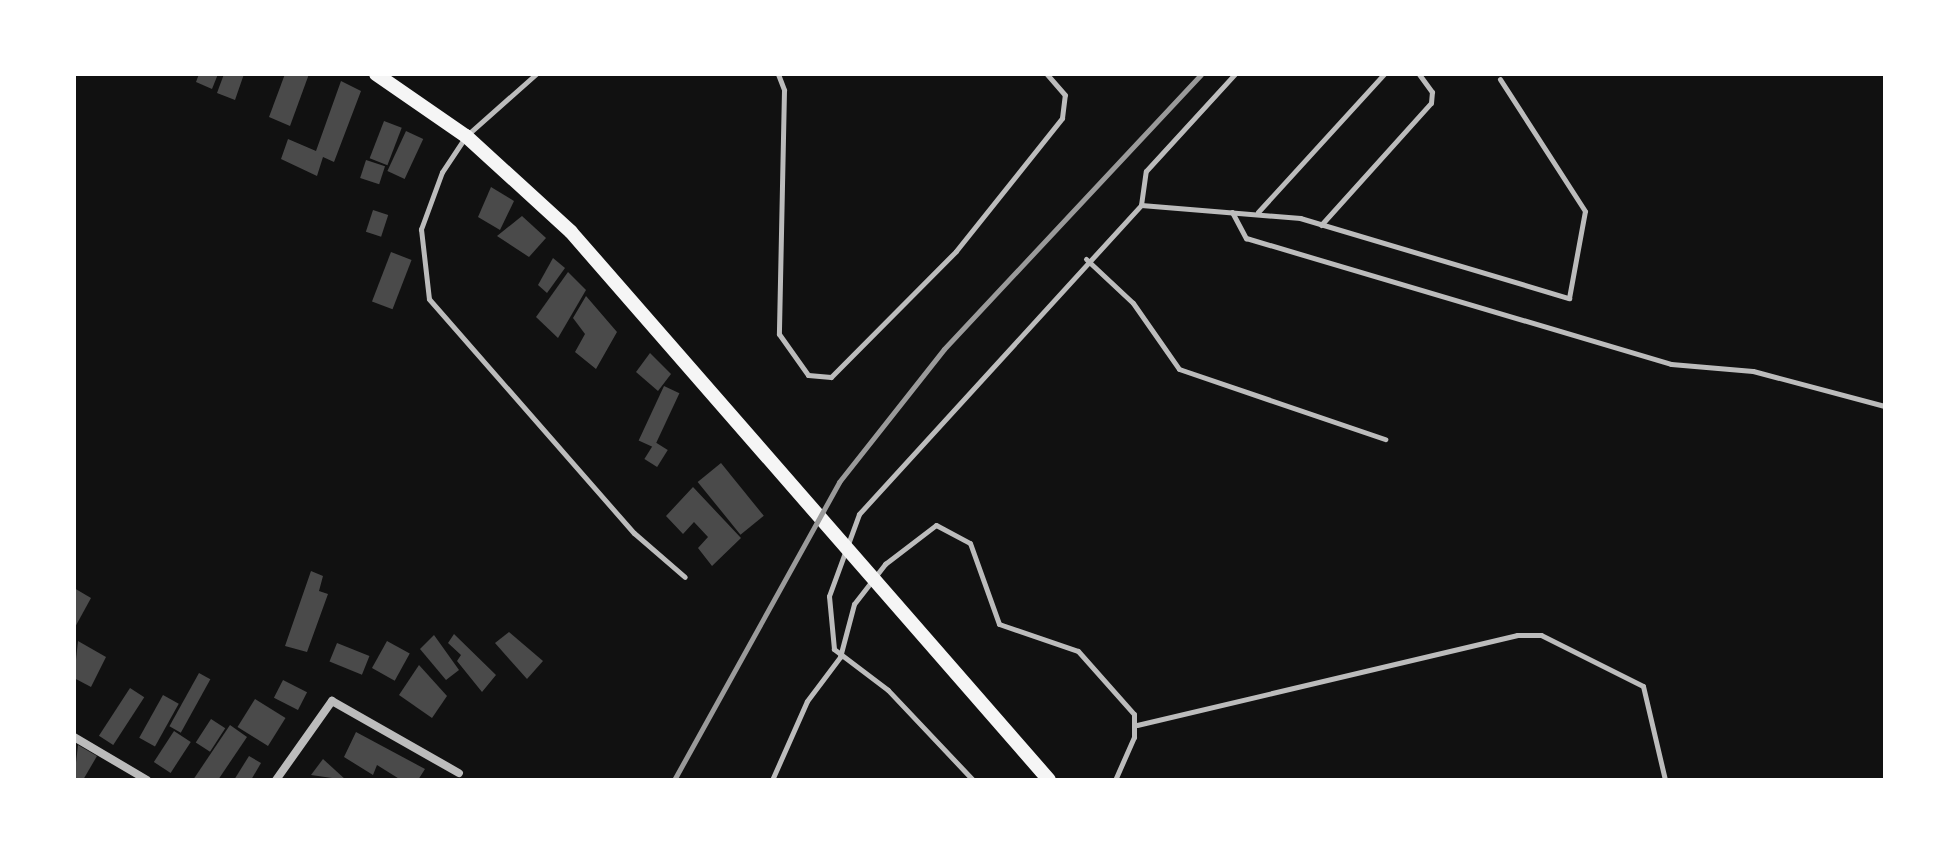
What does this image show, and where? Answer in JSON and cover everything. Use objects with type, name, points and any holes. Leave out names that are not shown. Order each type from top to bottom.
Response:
[{"type":"main road","points":[[376,74],[466,136],[571,232],[914,634],[1049,780]]},
{"type":"street","points":[[276,780],[332,701],[349,704],[459,773]]},
{"type":"street","points":[[74,737],[147,780]]},
{"type":"lane","points":[[536,74],[466,136],[442,172],[421,229],[429,299],[634,533],[685,577]]},
{"type":"lane","points":[[778,74],[784,90],[779,334],[808,375],[831,377],[956,251],[1062,118],[1065,95],[1047,74]]},
{"type":"lane","points":[[973,780],[888,690],[840,657],[829,635],[829,596],[859,514],[1086,259],[1141,205],[1146,171],[1235,74]]},
{"type":"lane","points":[[1257,213],[1384,74]]},
{"type":"lane","points":[[1321,225],[1431,103],[1432,92],[1419,74]]},
{"type":"lane","points":[[1141,205],[1257,213],[1321,225],[1569,298],[1576,292],[1585,211],[1500,79]]},
{"type":"lane","points":[[1232,212],[1246,238],[1656,360],[1753,371],[1885,406]]},
{"type":"lane","points":[[1086,259],[1133,303],[1179,369],[1385,439]]},
{"type":"lane","points":[[772,780],[807,701],[840,657],[854,604],[885,564],[925,530],[946,525],[970,543],[999,624],[1078,651],[1137,725]]},
{"type":"lane","points":[[1137,725],[1517,635],[1541,635],[1643,686],[1665,780]]},
{"type":"lane","points":[[1115,780],[1137,725]]},
{"type":"building","points":[[199,74],[218,74],[212,89],[196,82]]},
{"type":"building","points":[[224,74],[244,74],[235,100],[217,93]]},
{"type":"building","points":[[285,74],[309,74],[290,126],[269,117]]},
{"type":"building","points":[[341,81],[361,91],[334,162],[323,157],[317,176],[281,159],[288,139],[316,151]]},
{"type":"building","points":[[384,121],[402,128],[387,165],[370,158]]},
{"type":"building","points":[[406,131],[423,139],[405,179],[387,171]]},
{"type":"building","points":[[366,160],[385,166],[379,184],[360,178]]},
{"type":"building","points":[[491,187],[514,201],[500,230],[478,217]]},
{"type":"building","points":[[373,210],[388,215],[381,237],[366,232]]},
{"type":"building","points":[[522,216],[546,238],[529,257],[497,236]]},
{"type":"building","points":[[391,252],[412,260],[393,309],[372,301]]},
{"type":"building","points":[[553,258],[565,268],[547,293],[538,285]]},
{"type":"building","points":[[568,272],[586,290],[558,338],[536,317]]},
{"type":"building","points":[[586,296],[617,332],[596,369],[575,352],[585,334],[573,318]]},
{"type":"building","points":[[650,353],[671,374],[658,391],[636,372]]},
{"type":"building","points":[[664,386],[679,393],[654,448],[639,440]]},
{"type":"building","points":[[655,442],[668,450],[657,467],[644,459]]},
{"type":"building","points":[[721,463],[764,516],[740,535],[698,482]]},
{"type":"building","points":[[693,487],[741,538],[712,566],[698,548],[708,537],[694,522],[683,534],[666,516]]},
{"type":"building","points":[[311,571],[323,576],[319,591],[328,594],[307,652],[285,646]]},
{"type":"building","points":[[74,588],[91,598],[74,629]]},
{"type":"building","points":[[509,632],[543,661],[527,679],[495,643]]},
{"type":"building","points":[[454,634],[496,675],[482,692],[457,661],[461,655],[448,643]]},
{"type":"building","points":[[434,635],[459,670],[446,680],[420,649]]},
{"type":"building","points":[[78,641],[106,657],[91,687],[74,678]]},
{"type":"building","points":[[387,641],[410,654],[395,681],[372,668]]},
{"type":"building","points":[[337,643],[369,656],[362,675],[330,662]]},
{"type":"building","points":[[419,665],[447,696],[432,718],[399,695]]},
{"type":"building","points":[[199,673],[210,679],[181,733],[169,726]]},
{"type":"building","points":[[283,680],[307,692],[298,710],[274,698]]},
{"type":"building","points":[[130,688],[144,697],[113,745],[99,736]]},
{"type":"building","points":[[163,695],[179,704],[155,747],[139,738]]},
{"type":"building","points":[[255,699],[286,718],[268,746],[238,727]]},
{"type":"building","points":[[211,719],[225,728],[210,752],[196,742]]},
{"type":"building","points":[[230,725],[247,737],[218,780],[193,780]]},
{"type":"building","points":[[174,731],[191,742],[171,773],[154,762]]},
{"type":"building","points":[[356,732],[425,769],[418,780],[401,780],[377,765],[373,775],[344,757]]},
{"type":"building","points":[[78,745],[97,756],[83,780],[74,780]]},
{"type":"building","points":[[249,756],[261,763],[251,780],[234,780]]},
{"type":"building","points":[[323,759],[346,780],[311,775]]},
{"type":"railway","points":[[674,780],[839,482],[944,349],[1201,74]]}]
